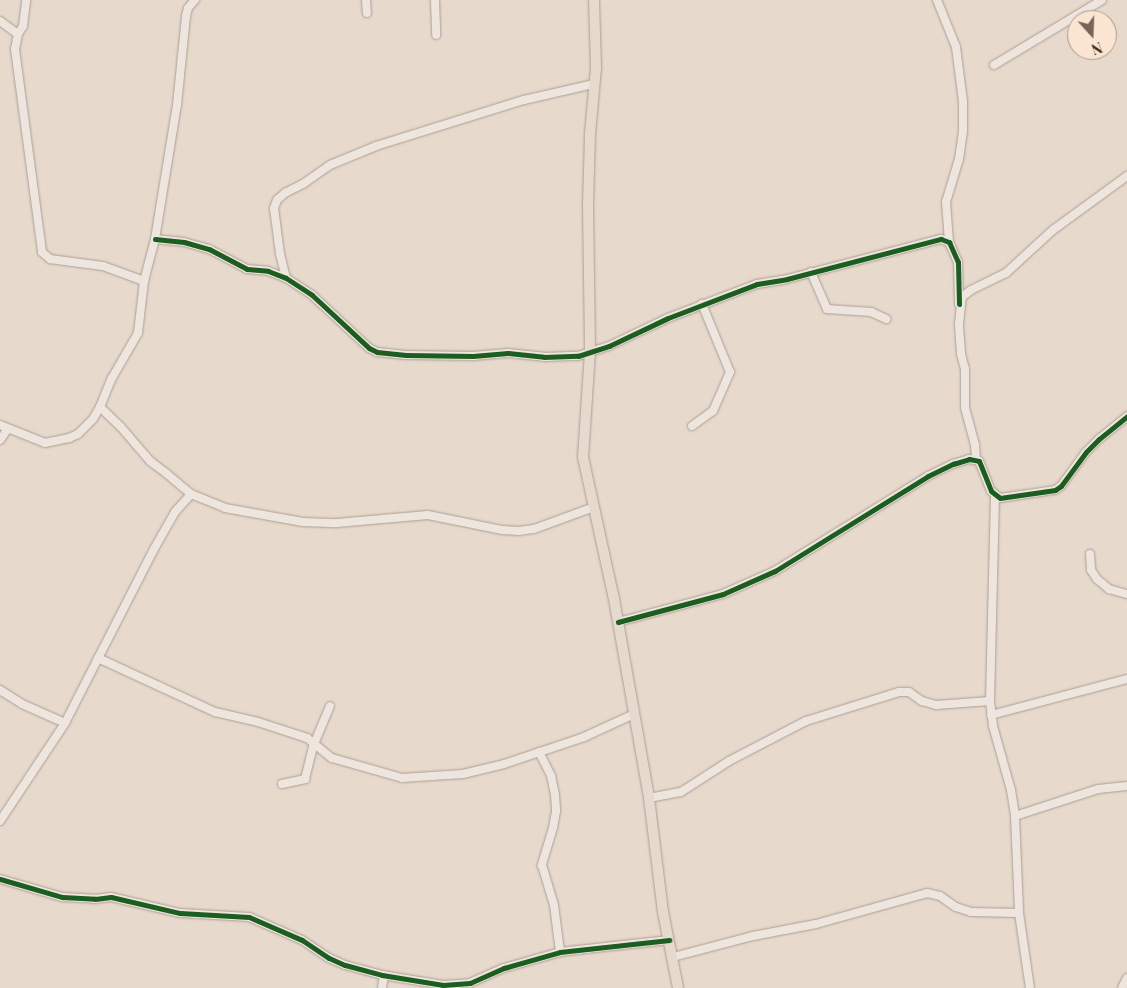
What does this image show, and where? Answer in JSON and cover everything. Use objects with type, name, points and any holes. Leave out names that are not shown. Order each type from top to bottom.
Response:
[{"type":"main road","points":[[594,0],[596,40],[589,196],[590,352],[582,444],[583,457],[618,622],[649,798],[659,879],[678,988]]},
{"type":"street","points":[[26,0],[24,26],[18,34],[15,49],[42,252],[50,259],[103,266],[144,281]]},
{"type":"street","points":[[0,425],[8,430],[45,443],[78,434],[93,419],[100,408],[112,378],[138,333],[144,281],[155,239],[177,105],[186,16],[188,8],[195,0]]},
{"type":"street","points":[[366,0],[367,13]]},
{"type":"street","points":[[435,0],[436,35]]},
{"type":"street","points":[[937,0],[956,47],[963,102],[963,131],[959,159],[946,202],[949,242],[958,262],[961,354],[965,369],[965,407],[975,445],[976,459],[981,464],[995,496],[990,701],[991,715],[1011,790],[1015,816],[1019,913],[1030,988]]},
{"type":"street","points":[[994,65],[1102,0]]},
{"type":"street","points":[[0,22],[18,34]]},
{"type":"street","points":[[286,278],[280,254],[274,208],[277,200],[330,164],[376,146],[524,100],[594,84]]},
{"type":"street","points":[[959,304],[966,293],[1006,273],[1053,230],[1127,176]]},
{"type":"street","points":[[155,239],[184,242],[209,249],[247,269],[268,271],[286,278],[312,294],[356,338],[377,352],[406,355],[473,356],[508,354],[563,357],[590,352],[640,333],[668,318],[702,304],[757,284],[942,239],[949,242]]},
{"type":"street","points":[[812,272],[827,309],[870,312],[886,319]]},
{"type":"street","points":[[959,285],[979,286]]},
{"type":"street","points":[[692,426],[713,411],[730,372],[702,304]]},
{"type":"street","points":[[100,408],[120,426],[150,461],[191,494],[225,508],[304,522],[380,521],[428,515],[502,530],[534,529],[594,506]]},
{"type":"street","points":[[995,496],[1000,498],[1030,495],[1061,486],[1086,452],[1127,416]]},
{"type":"street","points":[[0,440],[8,430]]},
{"type":"street","points":[[618,622],[694,603],[750,583],[775,571],[928,476],[953,464],[976,459]]},
{"type":"street","points":[[0,821],[65,723],[162,534],[175,512],[191,494]]},
{"type":"street","points":[[1090,554],[1091,570],[1097,579],[1109,589],[1127,594]]},
{"type":"street","points":[[98,658],[215,712],[258,722],[307,738],[332,758],[402,778],[464,774],[539,752],[584,736],[634,714]]},
{"type":"street","points":[[991,715],[1127,679]]},
{"type":"street","points":[[0,690],[22,704],[65,723]]},
{"type":"street","points":[[649,798],[680,792],[730,761],[806,721],[899,692],[909,692],[922,701],[936,706],[990,701]]},
{"type":"street","points":[[282,784],[305,779],[314,744],[330,706]]},
{"type":"street","points":[[539,752],[551,776],[556,803],[554,828],[542,865],[554,905],[560,952]]},
{"type":"street","points":[[1015,816],[1098,788],[1127,786]]},
{"type":"street","points":[[0,879],[62,897],[81,899],[119,898],[153,909],[180,913],[249,917],[302,940],[329,958],[345,965],[384,976],[456,986],[470,983],[504,968],[560,952],[669,940]]},
{"type":"street","points":[[673,957],[753,936],[816,924],[927,893],[940,896],[956,907],[972,912],[1019,913]]},
{"type":"street","points":[[382,988],[384,976]]},
{"type":"street","points":[[1122,988],[1127,978]]},
{"type":"cycle path","points":[[155,239],[184,242],[209,249],[247,269],[268,271],[286,278],[312,295],[369,348],[377,352],[406,355],[473,356],[508,353],[544,357],[578,356],[609,346],[668,318],[757,284],[787,279],[941,239],[949,242],[958,262],[959,304]]},
{"type":"cycle path","points":[[618,622],[723,594],[775,571],[928,476],[953,464],[969,459],[979,461],[991,491],[1000,498],[1055,490],[1061,486],[1086,452],[1127,416]]},
{"type":"cycle path","points":[[0,879],[62,897],[95,899],[111,897],[180,913],[249,917],[302,940],[329,958],[345,965],[382,975],[443,985],[470,983],[504,968],[560,952],[669,940]]}]
